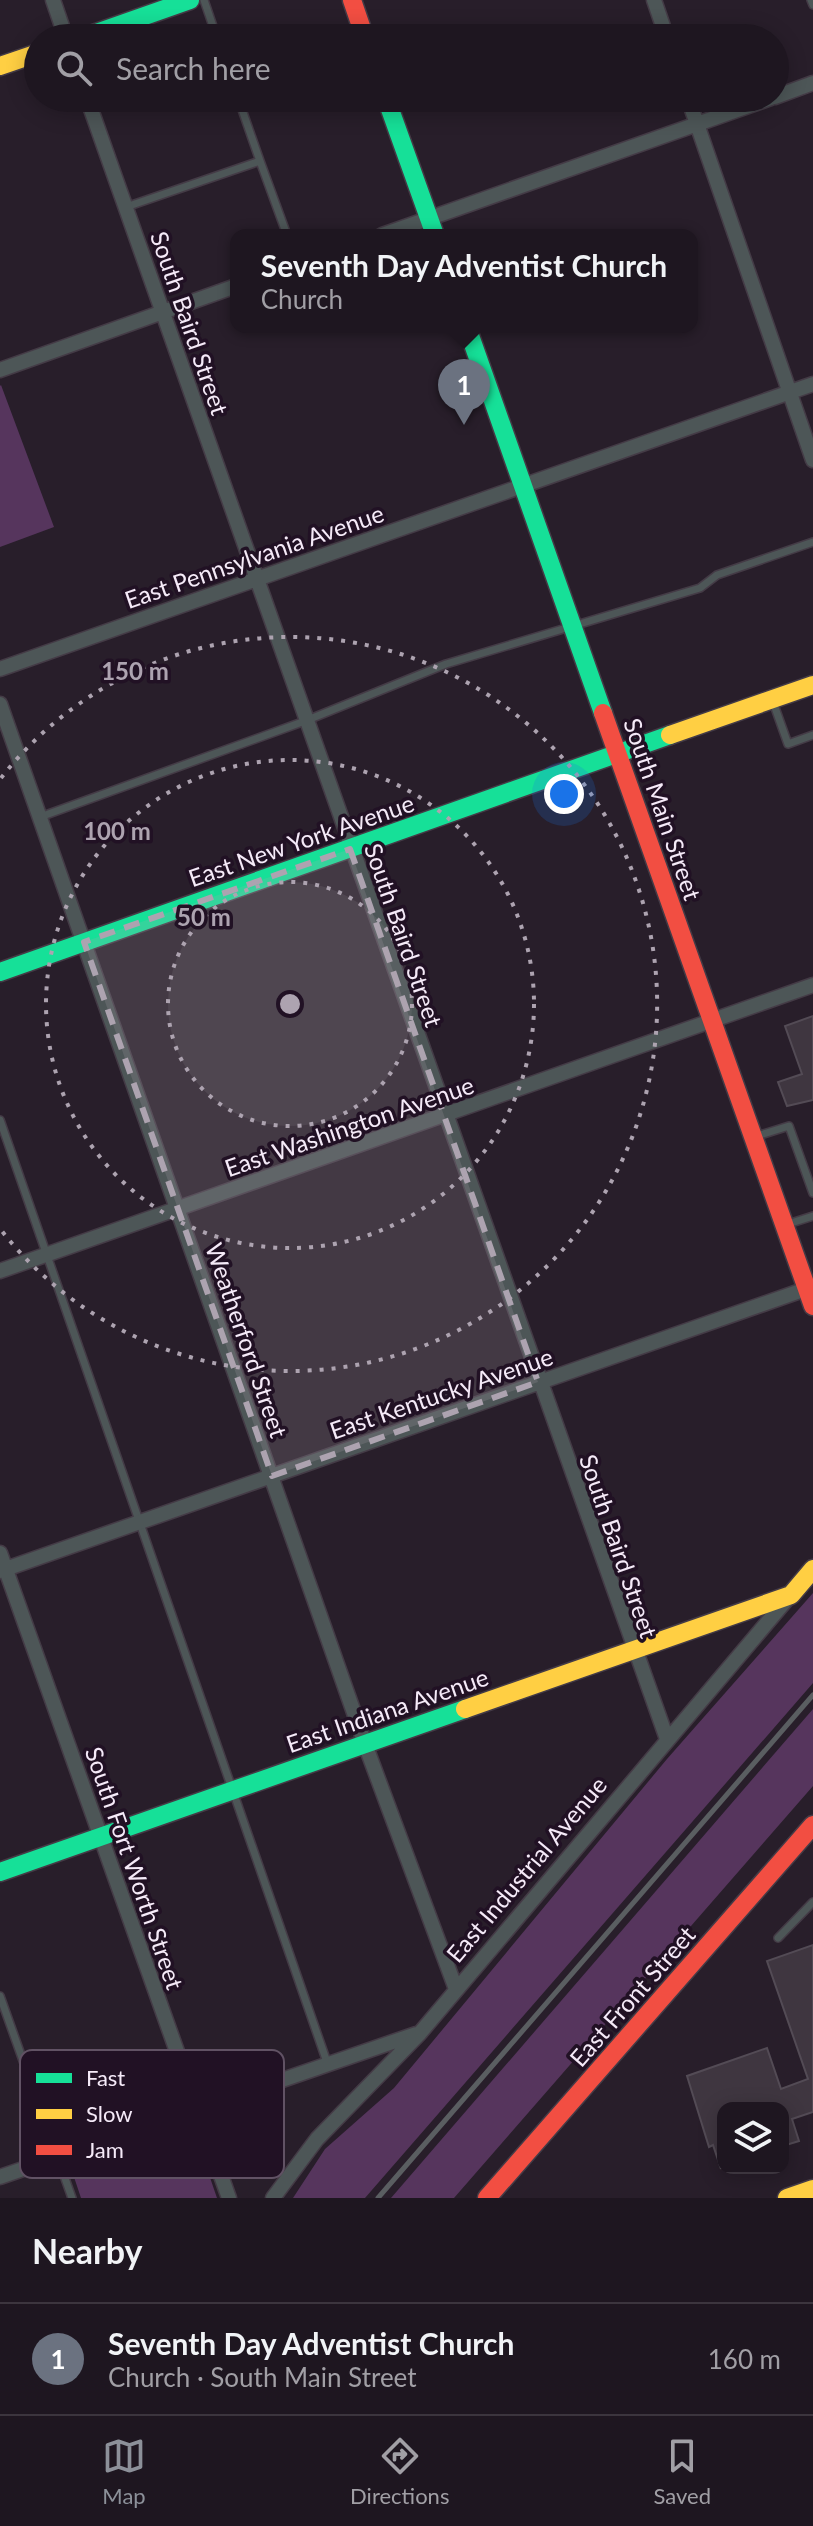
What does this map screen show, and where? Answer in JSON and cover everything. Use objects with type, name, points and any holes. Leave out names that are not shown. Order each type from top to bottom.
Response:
[{"type":"street","points":[[53,0],[61,24]]},
{"type":"street","points":[[122,24],[190,0]]},
{"type":"street","points":[[352,0],[360,24]]},
{"type":"street","points":[[654,0],[662,24]]},
{"type":"street","points":[[0,66],[24,58]]},
{"type":"street","points":[[789,91],[813,83]]},
{"type":"street","name":"South Baird Street","points":[[92,112],[632,1650],[667,1739]]},
{"type":"street","points":[[391,112],[432,227],[731,112]]},
{"type":"street","points":[[693,112],[813,460]]},
{"type":"street","points":[[0,370],[230,288]]},
{"type":"street","name":"South Main Street","points":[[469,333],[784,1225],[808,1285]]},
{"type":"street","name":"East Pennsylvania Avenue","points":[[0,669],[813,384]]},
{"type":"street","name":"East New York Avenue","points":[[0,972],[813,685]]},
{"type":"street","name":"Weatherford Street","points":[[0,704],[365,1744],[456,1989]]},
{"type":"street","name":"East Washington Avenue","points":[[0,1271],[813,985]]},
{"type":"street","name":"East Kentucky Avenue","points":[[3,1570],[808,1285]]},
{"type":"street","name":"South Fort Worth Street","points":[[0,1553],[3,1570],[175,2050]]},
{"type":"street","name":"East Industrial Avenue","points":[[273,2198],[317,2139],[420,2033],[813,1569]]},
{"type":"street","name":"East Indiana Avenue","points":[[0,1872],[791,1595]]},
{"type":"street","name":"East Front Street","points":[[487,2198],[802,1844],[813,1825]]},
{"type":"street","points":[[284,2080],[420,2033]]},
{"type":"street","points":[[0,2177],[20,2170]]},
{"type":"street","name":"South Fort Worth Street","points":[[222,2178],[229,2198]]},
{"type":"street","points":[[787,2198],[813,2189]]},
{"type":"lane","points":[[204,0],[212,24]]},
{"type":"lane","points":[[243,112],[285,229]]},
{"type":"lane","points":[[126,207],[260,161]]},
{"type":"lane","points":[[40,817],[305,721],[446,664],[700,588],[717,575],[813,542]]},
{"type":"lane","points":[[772,700],[788,744],[813,735]]},
{"type":"lane","points":[[0,1120],[328,2065]]},
{"type":"lane","points":[[753,1137],[789,1126],[813,1193]]},
{"type":"lane","points":[[784,1225],[813,1216]]},
{"type":"lane","points":[[778,1938],[813,1902]]},
{"type":"lane","points":[[0,1996],[20,2052]]},
{"type":"lane","points":[[65,2178],[72,2198]]},
{"type":"highlighted area","points":[[350,849],[538,1382],[272,1476],[84,942]]},
{"type":"shaded area","points":[[0,386],[54,527],[0,547]]},
{"type":"shaded area","points":[[813,1593],[813,1683],[365,2198],[293,2198],[325,2149],[394,2088],[667,1759]]},
{"type":"shaded area","points":[[813,1709],[813,1786],[454,2198],[391,2198]]},
{"type":"shaded area","points":[[74,2178],[210,2178],[217,2198],[81,2198]]},
{"type":"building","points":[[813,1016],[813,1100],[787,1106],[778,1082],[802,1074],[785,1026]]},
{"type":"building","points":[[813,1945],[813,2112],[792,2119],[799,2141],[789,2144],[789,2102],[717,2102],[717,2157],[713,2145],[709,2147],[687,2076],[767,2048],[781,2089],[808,2079],[767,1961]]},
{"type":"railway","points":[[378,2198],[813,1695]]},
{"type":"traffic: fast","points":[[122,24],[190,0]]},
{"type":"traffic: fast","points":[[391,112],[433,229]]},
{"type":"traffic: fast","points":[[469,333],[603,713]]},
{"type":"traffic: fast","points":[[0,972],[670,735]]},
{"type":"traffic: fast","points":[[0,1872],[465,1709]]},
{"type":"traffic: slow","points":[[0,66],[24,58]]},
{"type":"traffic: slow","points":[[670,735],[813,685]]},
{"type":"traffic: slow","points":[[465,1709],[791,1595],[813,1569]]},
{"type":"traffic: slow","points":[[787,2198],[813,2189]]},
{"type":"traffic: jam","points":[[352,0],[360,24]]},
{"type":"traffic: jam","points":[[603,713],[813,1306]]},
{"type":"traffic: jam","points":[[487,2198],[813,1825]]},
{"type":"place","name":"Seventh Day Adventist Church","points":[[464,425]]}]
